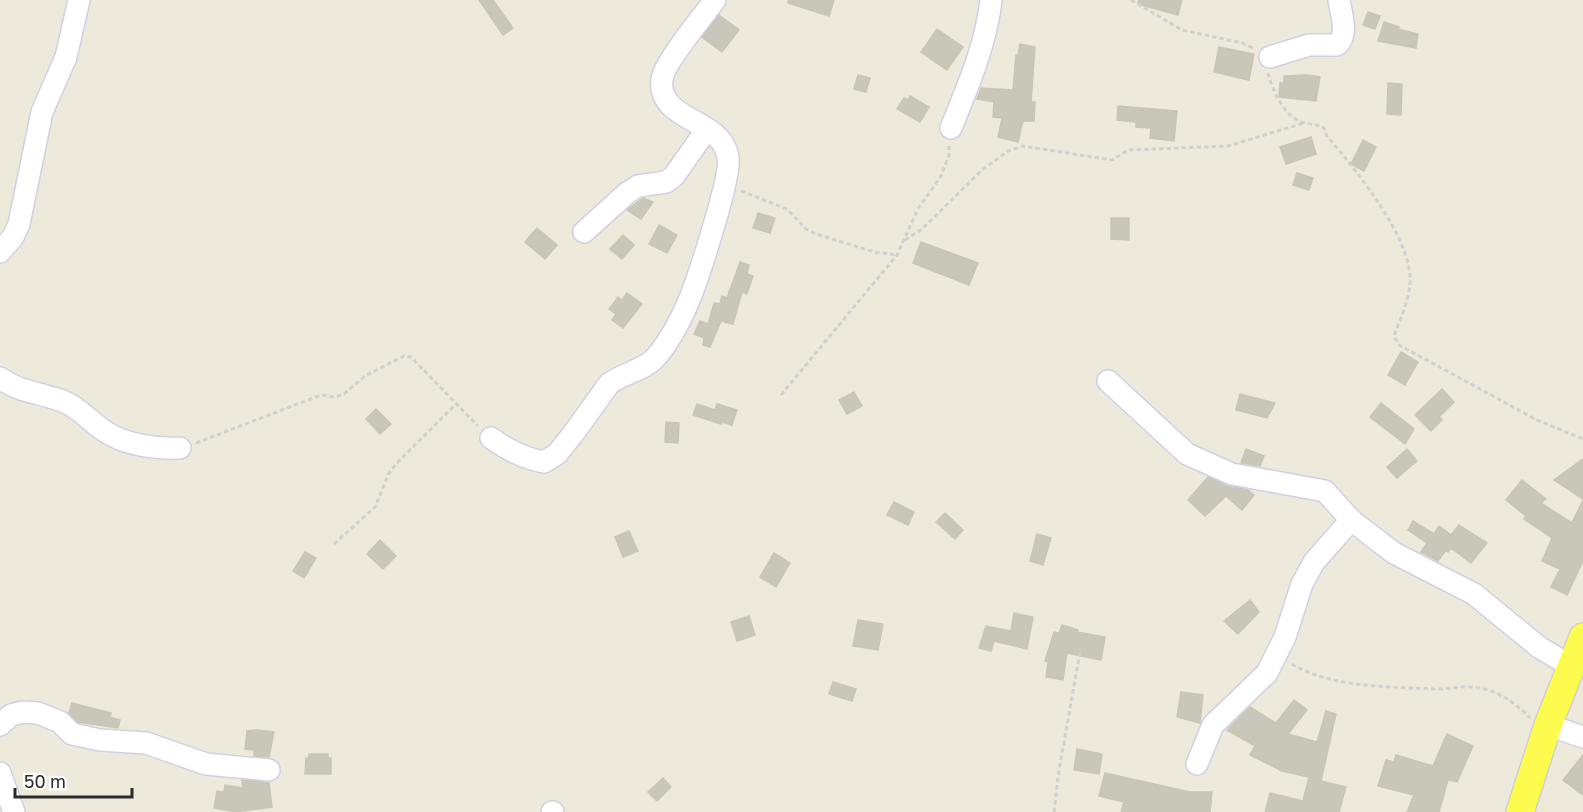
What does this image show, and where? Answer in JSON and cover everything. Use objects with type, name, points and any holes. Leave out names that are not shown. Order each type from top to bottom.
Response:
[{"type":"main road","points":[[1520,812],[1547,728],[1583,637]]},
{"type":"street","points":[[0,252],[14,237],[19,224],[42,112],[66,57],[79,0]]},
{"type":"street","points":[[491,438],[512,453],[544,462],[557,454],[609,384],[621,375],[652,362],[658,355],[690,297],[726,179],[729,159],[722,142],[707,129],[680,114],[671,106],[663,91],[662,79],[669,63],[715,0]]},
{"type":"street","points":[[951,128],[977,64],[988,25],[991,0]]},
{"type":"street","points":[[1270,57],[1309,45],[1337,45],[1344,35],[1339,0]]},
{"type":"street","points":[[584,232],[627,193],[638,186],[666,182],[674,176],[707,129]]},
{"type":"street","points":[[0,378],[31,394],[50,396],[69,404],[106,432],[130,442],[157,449],[180,448]]},
{"type":"street","points":[[1108,381],[1188,453],[1232,474],[1325,491],[1351,520],[1394,553],[1474,594],[1497,610],[1520,633],[1571,666]]},
{"type":"street","points":[[1197,764],[1213,725],[1267,673],[1278,655],[1302,584],[1314,562],[1351,520]]},
{"type":"street","points":[[0,725],[11,715],[23,712],[38,714],[60,722],[72,734],[100,740],[146,743],[206,764],[269,770]]},
{"type":"street","points":[[1547,728],[1583,737]]},
{"type":"street","points":[[0,773],[14,812]]},
{"type":"path","points":[[1131,0],[1152,15],[1182,30],[1242,43],[1270,57],[1267,63],[1273,90],[1284,107],[1304,123],[1324,128],[1327,136],[1383,210],[1402,244],[1409,264],[1410,284],[1394,336],[1399,345],[1537,420],[1583,439]]},
{"type":"path","points":[[905,240],[922,229],[982,170],[1008,151],[1023,146],[1112,160],[1128,150],[1228,146],[1304,123]]},
{"type":"path","points":[[781,395],[897,255],[918,209],[941,176],[949,155],[951,128]]},
{"type":"path","points":[[726,179],[735,188],[787,210],[806,229],[816,234],[874,252],[897,255]]},
{"type":"path","points":[[180,448],[321,395],[335,397],[344,394],[365,376],[404,356],[411,357],[455,405],[491,438]]},
{"type":"path","points":[[334,544],[375,507],[389,473],[396,464],[455,405]]},
{"type":"path","points":[[1054,812],[1059,770],[1080,652]]},
{"type":"path","points":[[1278,655],[1303,670],[1335,681],[1440,689],[1471,687],[1488,691],[1516,703],[1547,728]]},
{"type":"building","points":[[479,0],[493,0],[513,28],[503,35]]},
{"type":"building","points":[[788,0],[834,0],[829,16],[788,3]]},
{"type":"building","points":[[1139,0],[1182,0],[1178,15],[1138,4]]},
{"type":"building","points":[[1368,12],[1380,16],[1375,29],[1363,25]]},
{"type":"building","points":[[719,15],[739,30],[722,52],[702,37]]},
{"type":"building","points":[[1384,22],[1399,27],[1398,29],[1418,34],[1416,48],[1378,41]]},
{"type":"building","points":[[937,29],[963,47],[947,70],[921,52]]},
{"type":"building","points":[[1020,44],[1035,47],[1031,102],[1035,102],[1034,121],[1023,121],[1018,142],[998,137],[1002,118],[993,117],[994,102],[977,99],[981,88],[1013,90],[1016,55],[1018,55]]},
{"type":"building","points":[[1219,47],[1254,54],[1249,80],[1214,72]]},
{"type":"building","points":[[858,75],[870,78],[866,92],[854,89]]},
{"type":"building","points":[[1284,76],[1320,77],[1316,101],[1279,97],[1280,83],[1284,83]]},
{"type":"building","points":[[1388,83],[1402,84],[1401,115],[1387,114]]},
{"type":"building","points":[[910,96],[929,107],[920,122],[897,109],[904,98],[908,100]]},
{"type":"building","points":[[1118,106],[1177,111],[1174,141],[1150,138],[1151,128],[1136,127],[1136,122],[1117,120]]},
{"type":"building","points":[[1311,137],[1316,154],[1286,164],[1280,147]]},
{"type":"building","points":[[1363,140],[1376,147],[1364,171],[1351,164]]},
{"type":"building","points":[[1297,173],[1313,178],[1309,190],[1293,185]]},
{"type":"building","points":[[643,198],[653,202],[641,219],[627,210]]},
{"type":"building","points":[[758,213],[775,218],[770,233],[753,228]]},
{"type":"building","points":[[1111,218],[1129,218],[1129,240],[1111,239]]},
{"type":"building","points":[[659,225],[677,235],[667,253],[649,244]]},
{"type":"building","points":[[537,228],[557,245],[545,259],[525,242]]},
{"type":"building","points":[[623,235],[634,245],[622,259],[610,249]]},
{"type":"building","points":[[921,242],[978,263],[969,285],[913,263]]},
{"type":"building","points":[[740,262],[749,265],[747,274],[753,276],[747,294],[742,292],[733,324],[721,321],[710,347],[703,345],[704,338],[694,334],[700,321],[708,324],[714,303],[720,304],[722,296],[727,298]]},
{"type":"building","points":[[627,293],[642,304],[623,328],[612,320],[616,314],[609,309],[618,297],[622,300]]},
{"type":"building","points":[[1401,352],[1418,362],[1405,385],[1388,375]]},
{"type":"building","points":[[1442,389],[1454,402],[1439,417],[1442,420],[1431,431],[1415,415]]},
{"type":"building","points":[[854,392],[862,406],[847,414],[839,400]]},
{"type":"building","points":[[1240,394],[1275,403],[1267,418],[1236,410]]},
{"type":"building","points":[[1381,403],[1414,429],[1405,444],[1370,417]]},
{"type":"building","points":[[697,404],[715,410],[717,404],[737,410],[732,425],[693,415]]},
{"type":"building","points":[[376,409],[391,424],[380,434],[366,419]]},
{"type":"building","points":[[666,422],[679,423],[678,443],[665,442]]},
{"type":"building","points":[[1246,449],[1264,456],[1260,466],[1241,463]]},
{"type":"building","points":[[1407,449],[1417,461],[1397,478],[1387,467]]},
{"type":"building","points":[[1583,459],[1583,499],[1554,480]]},
{"type":"building","points":[[1208,477],[1227,486],[1248,490],[1254,495],[1242,510],[1226,496],[1205,516],[1188,500]]},
{"type":"building","points":[[1522,480],[1546,499],[1541,503],[1572,523],[1583,500],[1583,561],[1567,595],[1551,587],[1560,569],[1542,561],[1552,538],[1524,519],[1526,516],[1506,500]]},
{"type":"building","points":[[894,502],[914,512],[908,525],[887,515]]},
{"type":"building","points":[[945,513],[963,530],[955,539],[936,522]]},
{"type":"building","points":[[1413,521],[1434,534],[1439,526],[1451,535],[1459,525],[1487,543],[1471,563],[1451,548],[1448,552],[1446,550],[1438,561],[1421,552],[1427,543],[1408,530]]},
{"type":"building","points":[[629,531],[638,551],[623,557],[615,537]]},
{"type":"building","points":[[1037,534],[1051,538],[1043,565],[1030,561]]},
{"type":"building","points":[[380,540],[396,556],[383,569],[367,554]]},
{"type":"building","points":[[305,552],[316,558],[304,578],[293,571]]},
{"type":"building","points":[[774,553],[790,563],[776,587],[760,577]]},
{"type":"building","points":[[1250,600],[1259,612],[1238,634],[1224,621]]},
{"type":"building","points":[[1014,613],[1033,617],[1027,649],[994,641],[991,651],[979,648],[986,626],[1011,631]]},
{"type":"building","points":[[749,616],[755,635],[737,641],[731,622]]},
{"type":"building","points":[[858,620],[883,624],[878,650],[853,646]]},
{"type":"building","points":[[1062,625],[1078,630],[1077,632],[1105,637],[1101,660],[1067,653],[1063,680],[1046,677],[1048,662],[1045,661],[1054,632],[1059,633]]},
{"type":"building","points":[[833,682],[856,689],[852,701],[829,694]]},
{"type":"building","points":[[1181,692],[1203,695],[1200,723],[1177,717]]},
{"type":"building","points":[[1294,700],[1307,710],[1288,734],[1317,742],[1326,711],[1336,714],[1321,781],[1346,787],[1339,812],[1265,812],[1270,793],[1303,801],[1309,777],[1282,771],[1250,755],[1255,746],[1227,730],[1250,707],[1276,723]]},
{"type":"building","points":[[72,703],[111,713],[110,717],[120,720],[118,728],[78,722],[69,713]]},
{"type":"building","points":[[247,731],[274,732],[269,757],[254,756],[254,750],[245,749]]},
{"type":"building","points":[[1447,734],[1473,746],[1457,782],[1448,780],[1439,812],[1407,812],[1414,795],[1378,786],[1386,760],[1394,762],[1396,755],[1433,766]]},
{"type":"building","points":[[1077,749],[1102,754],[1099,774],[1074,770]]},
{"type":"building","points":[[309,754],[328,754],[328,758],[331,758],[331,774],[305,774],[306,758],[309,758]]},
{"type":"building","points":[[1583,755],[1583,795],[1563,780]]},
{"type":"building","points":[[1105,773],[1190,792],[1212,792],[1210,812],[1121,812],[1124,802],[1099,796]]},
{"type":"building","points":[[663,778],[671,787],[657,801],[648,792]]},
{"type":"building","points":[[242,780],[269,783],[272,807],[235,812],[214,808],[217,791],[224,792],[225,785],[243,788]]}]
